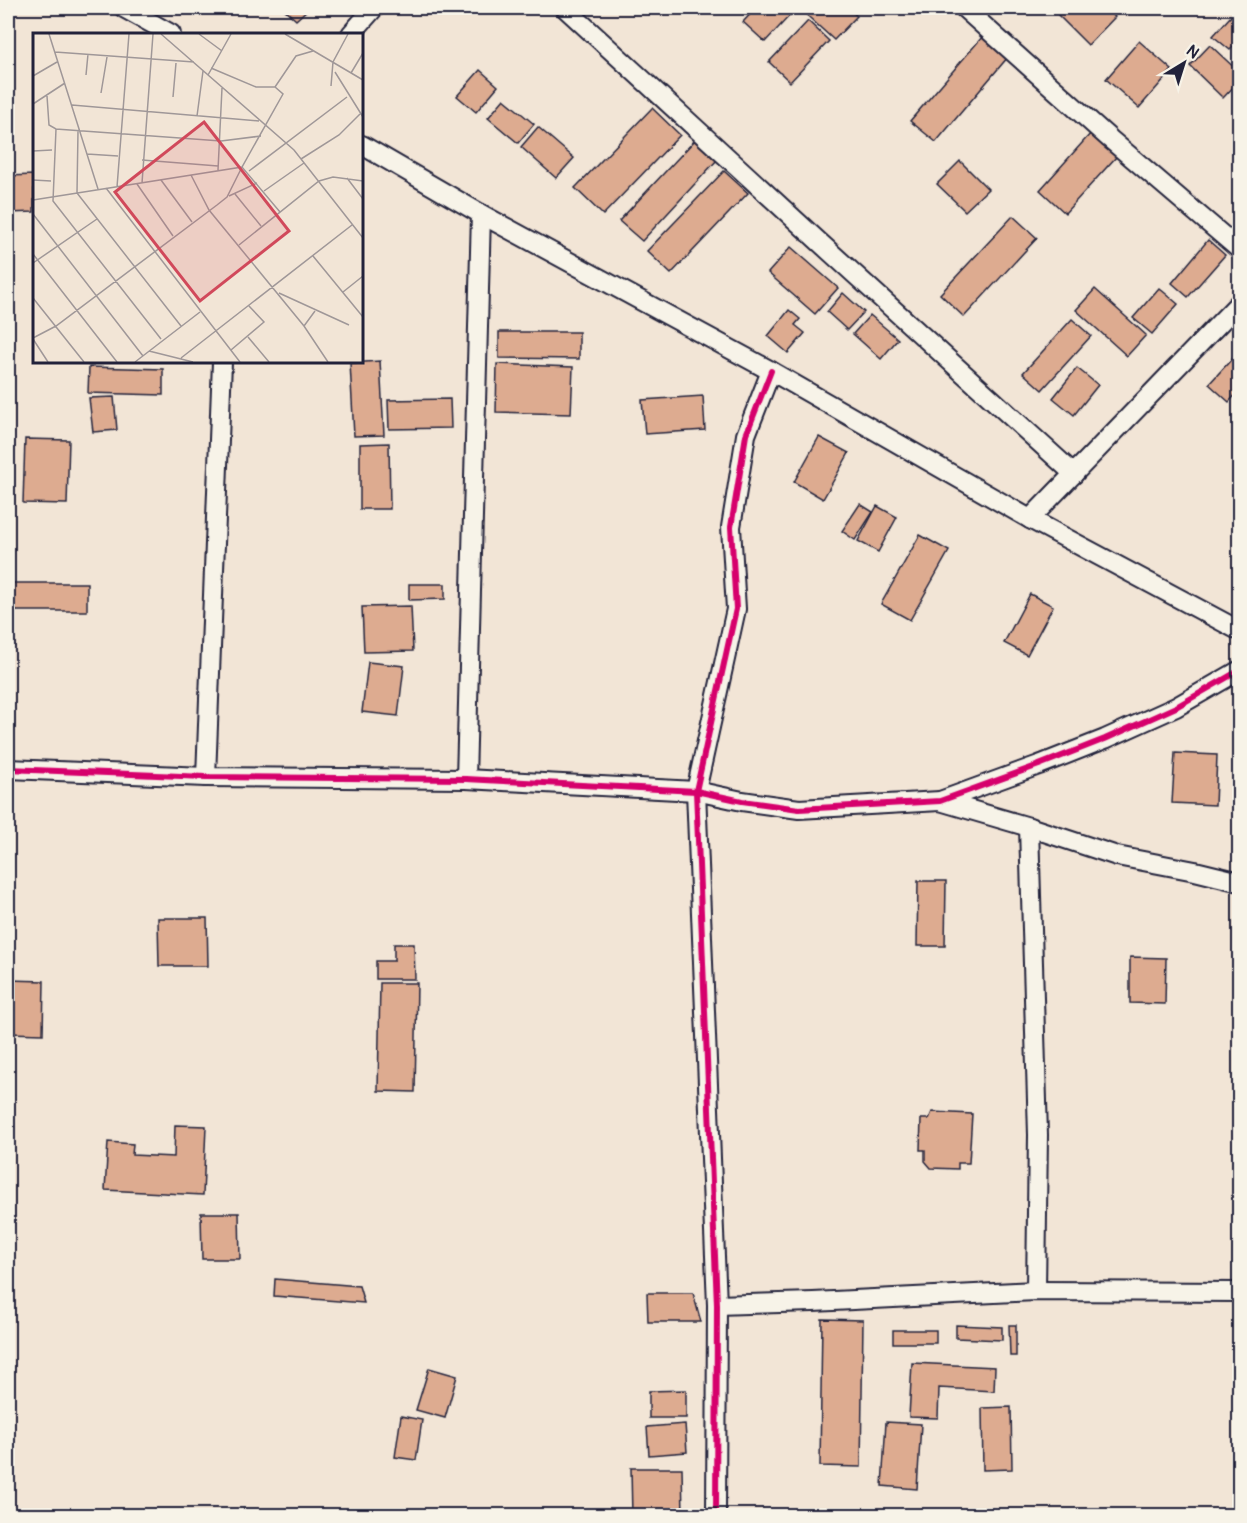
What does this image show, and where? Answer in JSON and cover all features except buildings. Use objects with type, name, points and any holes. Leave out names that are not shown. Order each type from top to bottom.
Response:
[{"type":"street","points":[[124,8],[169,33]]},
{"type":"street","points":[[352,33],[374,8]]},
{"type":"street","points":[[565,8],[1074,474]]},
{"type":"street","points":[[964,8],[1101,131],[1239,250]]},
{"type":"street","points":[[363,146],[481,214],[771,371],[1030,519],[1239,631]]},
{"type":"street","points":[[466,779],[481,214]]},
{"type":"street","points":[[1030,519],[1239,302]]},
{"type":"street","points":[[206,777],[222,363]]},
{"type":"street","points":[[716,1515],[717,1305],[696,790],[736,609],[731,527],[746,435],[771,371]]},
{"type":"street","points":[[8,769],[206,777],[466,779],[696,790],[742,801],[798,809],[940,801],[1105,739],[1176,707],[1239,669]]},
{"type":"street","points":[[940,801],[1117,856],[1239,882]]},
{"type":"street","points":[[1029,827],[1038,1123],[1036,1291]]},
{"type":"street","points":[[717,1305],[1036,1291],[1239,1292]]},
{"type":"cycle path","points":[[716,1516],[717,1305],[696,791],[736,609],[731,527],[746,435],[771,371]]},
{"type":"cycle path","points":[[8,769],[206,777],[466,779],[696,791],[742,801],[799,809],[940,801],[1105,739],[1176,707],[1240,670]]}]
